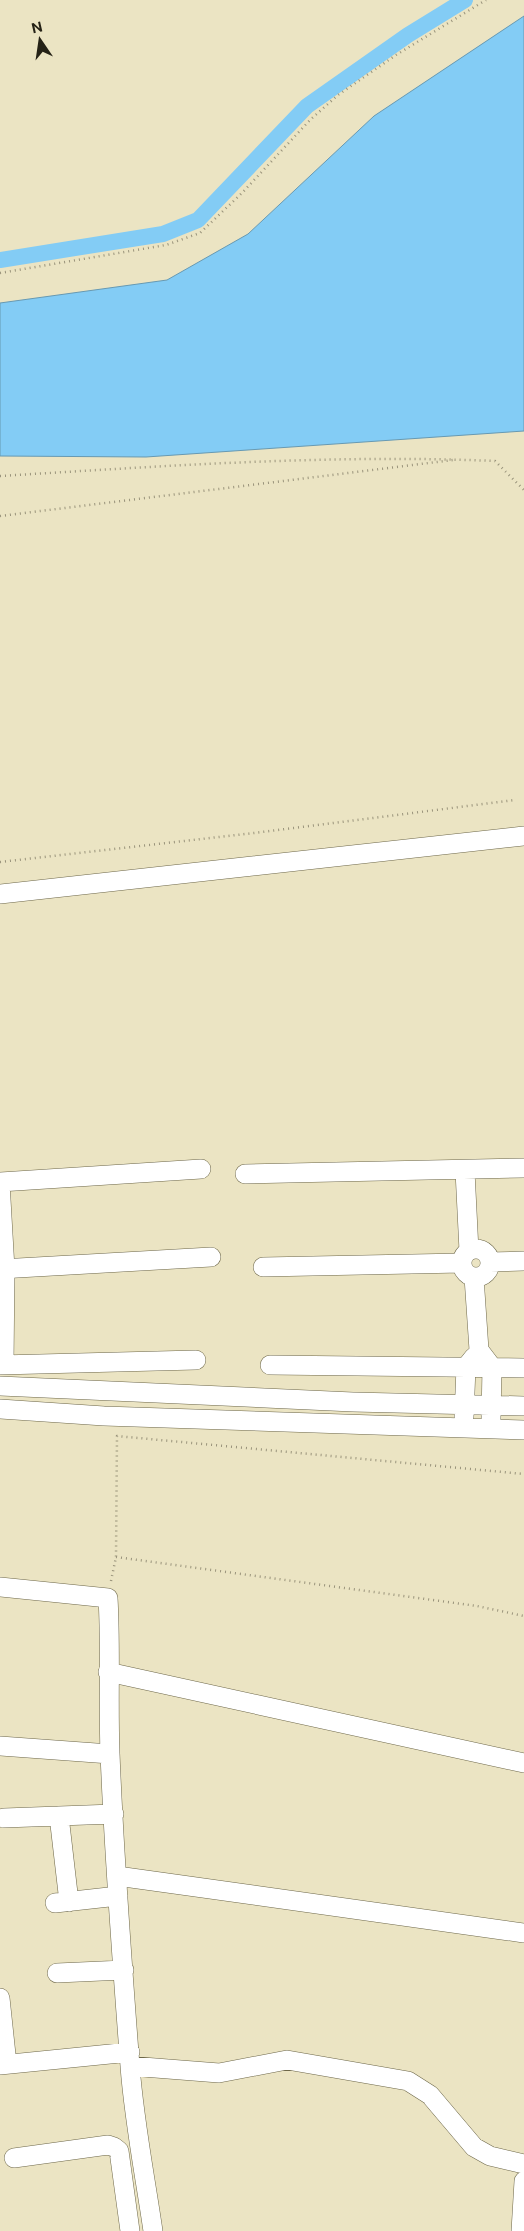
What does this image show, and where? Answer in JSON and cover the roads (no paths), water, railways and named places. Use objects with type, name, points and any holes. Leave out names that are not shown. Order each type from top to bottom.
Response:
[{"type":"street","points":[[0,894],[524,836]]},
{"type":"street","points":[[245,1174],[465,1171],[524,1168]]},
{"type":"street","points":[[196,1360],[2,1365],[3,1269],[0,1182],[200,1169]]},
{"type":"street","points":[[465,1171],[468,1264],[479,1350],[492,1368],[491,1428]]},
{"type":"street","points":[[3,1269],[211,1257]]},
{"type":"street","points":[[263,1267],[468,1264],[485,1273],[490,1262],[524,1261]]},
{"type":"street","points":[[464,1426],[466,1367],[479,1350]]},
{"type":"street","points":[[270,1365],[524,1368]]},
{"type":"street","points":[[524,1406],[465,1406],[8,1387],[7,1409],[123,1417],[464,1426],[524,1430]]},
{"type":"street","points":[[0,1587],[108,1598],[110,1633],[108,1672],[110,1754],[118,1896],[130,2059],[153,2231]]},
{"type":"street","points":[[108,1672],[524,1763]]},
{"type":"street","points":[[0,1746],[110,1754]]},
{"type":"street","points":[[4,1818],[114,1814]]},
{"type":"street","points":[[59,1816],[62,1902],[118,1896]]},
{"type":"street","points":[[117,1876],[524,1933]]},
{"type":"street","points":[[57,1973],[124,1970]]},
{"type":"street","points":[[0,1998],[4,2064],[130,2059],[219,2073],[287,2060],[408,2081],[430,2095],[474,2147],[490,2156],[524,2164]]},
{"type":"street","points":[[14,2158],[108,2145],[114,2147],[118,2152],[130,2231]]},
{"type":"street","points":[[521,2231],[524,2181]]},
{"type":"water","points":[[524,16],[524,431],[146,457],[0,456],[0,303],[167,280],[248,234],[374,116]]},
{"type":"waterway","points":[[0,260],[163,234],[198,220],[307,106],[408,35],[465,0]]}]
